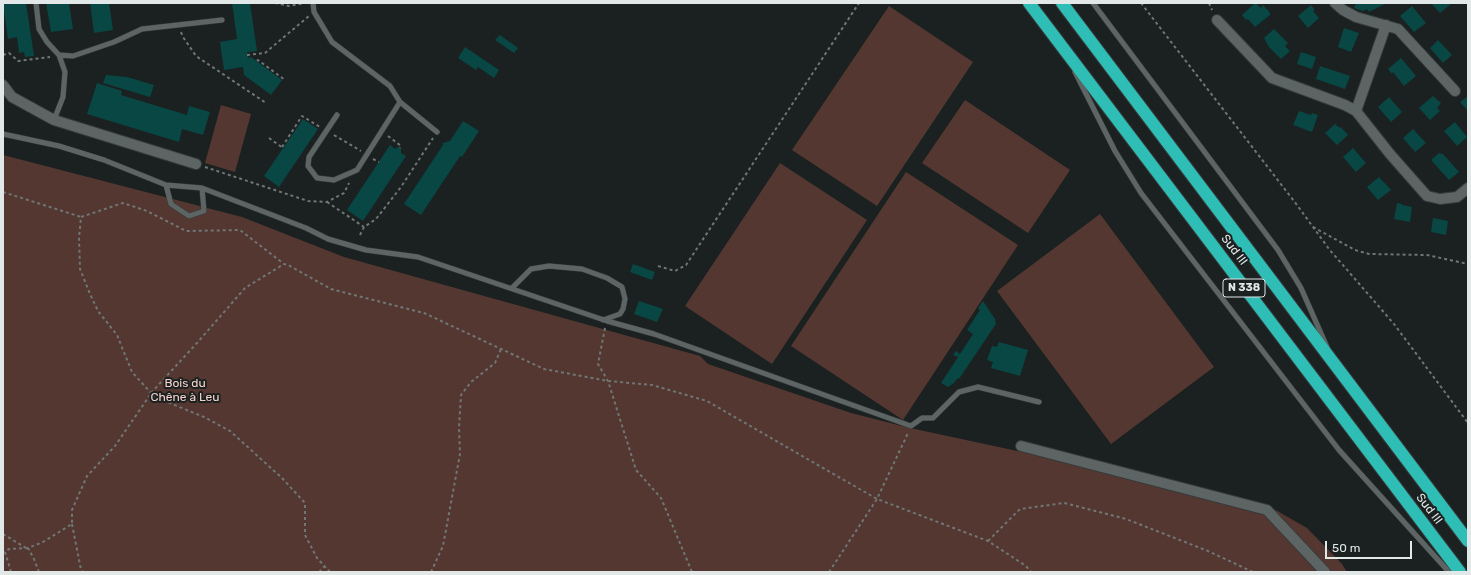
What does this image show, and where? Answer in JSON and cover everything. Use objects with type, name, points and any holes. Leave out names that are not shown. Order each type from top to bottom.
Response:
[{"type":"highway","name":"Sud III","points":[[1029,3],[1460,572]]},
{"type":"highway","name":"Sud III","points":[[1062,3],[1468,541]]},
{"type":"street","points":[[1335,3],[1343,10],[1356,17],[1398,29],[1455,91]]},
{"type":"street","points":[[1217,20],[1272,78],[1345,104],[1356,111],[1390,154],[1427,196],[1440,199],[1457,197],[1468,188]]},
{"type":"street","points":[[1356,111],[1386,25]]},
{"type":"street","points":[[3,85],[12,97],[54,120],[196,164]]},
{"type":"street","points":[[1021,446],[1267,510],[1325,572]]},
{"type":"lane","points":[[36,3],[39,29],[47,42],[59,55],[65,72],[63,97],[54,120]]},
{"type":"lane","points":[[313,3],[314,12],[332,42],[390,86],[400,102],[437,132]]},
{"type":"lane","points":[[1093,3],[1278,250],[1301,288],[1336,366]]},
{"type":"lane","points":[[59,55],[73,56],[114,42],[142,29],[222,20]]},
{"type":"lane","points":[[1063,48],[1115,151],[1141,193],[1339,450],[1449,572]]},
{"type":"lane","points":[[337,115],[309,157],[308,166],[317,178],[334,180],[357,170],[368,155],[400,102]]},
{"type":"lane","points":[[3,134],[58,146],[104,160],[166,185],[202,188],[306,228],[328,239],[366,250],[418,257],[605,320],[654,334],[911,426],[922,418],[932,418],[959,392],[978,387],[1038,402]]},
{"type":"lane","points":[[166,185],[171,204],[189,216],[204,211],[202,188]]},
{"type":"lane","points":[[512,288],[531,270],[549,266],[582,269],[607,278],[622,287],[625,300],[624,309],[620,314],[605,320]]},
{"type":"path","points":[[276,3],[289,6],[307,3]]},
{"type":"path","points":[[658,266],[675,271],[686,265],[859,3]]},
{"type":"path","points":[[1141,3],[1329,249],[1394,324],[1468,423]]},
{"type":"path","points":[[248,55],[265,53],[314,12]]},
{"type":"path","points":[[179,25],[183,37],[196,56],[266,103]]},
{"type":"path","points":[[3,55],[9,53],[18,61],[59,55]]},
{"type":"path","points":[[257,61],[258,60],[286,80]]},
{"type":"path","points":[[269,138],[283,147],[302,116],[368,155]]},
{"type":"path","points":[[360,235],[364,227],[376,219],[401,187],[437,132]]},
{"type":"path","points":[[387,136],[401,146],[400,148]]},
{"type":"path","points":[[374,159],[379,162]]},
{"type":"path","points":[[196,164],[308,200],[327,202],[364,227]]},
{"type":"path","points":[[327,202],[344,193],[357,170]]},
{"type":"path","points":[[3,192],[81,217],[122,203],[148,210],[186,230],[240,230],[284,264],[331,289],[424,313],[544,369],[608,381],[652,385],[707,401],[877,499],[988,542],[1026,566],[1031,572]]},
{"type":"path","points":[[353,220],[355,216]]},
{"type":"path","points":[[81,217],[79,238],[80,269],[98,311],[117,335],[132,372],[151,394],[204,417],[230,431],[282,478],[305,503],[305,535],[317,558],[330,572]]},
{"type":"path","points":[[1312,226],[1355,250],[1369,254],[1428,255],[1468,264]]},
{"type":"path","points":[[83,572],[81,570],[72,524],[72,510],[87,476],[115,446],[151,394],[198,343],[245,288],[284,264]]},
{"type":"path","points":[[605,320],[598,364],[608,381],[636,470],[661,498],[692,572]]},
{"type":"path","points":[[431,572],[443,546],[460,454],[459,428],[461,395],[471,382],[495,363],[501,349]]},
{"type":"path","points":[[830,572],[877,499],[911,426]]},
{"type":"path","points":[[988,542],[1020,509],[1064,503],[1126,519],[1208,551],[1253,572]]},
{"type":"path","points":[[11,572],[4,552],[9,549],[28,548],[43,542],[72,524]]},
{"type":"path","points":[[3,534],[28,548],[39,572]]},
{"type":"path","points":[[319,572],[324,567]]},
{"type":"green space","points":[[889,6],[973,62],[877,206],[792,150]]},
{"type":"green space","points":[[965,100],[1070,170],[1028,233],[922,163]]},
{"type":"green space","points":[[221,105],[251,114],[235,172],[205,163]]},
{"type":"green space","name":"Bois du Chêne à Leu","points":[[3,155],[242,217],[344,257],[700,356],[708,364],[851,413],[910,428],[1265,504],[1307,528],[1342,564],[1347,572],[3,572]]},
{"type":"green space","points":[[780,163],[867,220],[772,364],[685,306]]},
{"type":"green space","points":[[906,172],[1018,245],[903,420],[791,346]]},
{"type":"green space","points":[[1100,214],[1214,367],[1111,444],[997,291]]},
{"type":"building","points":[[3,3],[26,3],[34,56],[25,57],[24,52],[19,53],[17,37],[8,39]]},
{"type":"building","points":[[46,3],[69,3],[73,29],[51,32]]},
{"type":"building","points":[[90,3],[109,3],[113,30],[94,33]]},
{"type":"building","points":[[232,3],[250,3],[257,51],[247,52],[248,58],[251,57],[282,80],[271,95],[244,75],[243,67],[224,70],[220,42],[237,39]]},
{"type":"building","points":[[1255,3],[1261,8],[1263,5],[1270,15],[1255,27],[1242,15]]},
{"type":"building","points":[[1356,3],[1387,3],[1369,12],[1367,9],[1363,11],[1354,8]]},
{"type":"building","points":[[1431,3],[1450,3],[1451,4],[1440,13]]},
{"type":"building","points":[[1311,5],[1315,10],[1313,11],[1319,18],[1308,28],[1298,16]]},
{"type":"building","points":[[1412,6],[1426,23],[1414,32],[1400,16]]},
{"type":"building","points":[[1344,28],[1359,33],[1351,52],[1338,47]]},
{"type":"building","points":[[1274,29],[1288,43],[1285,46],[1290,51],[1281,59],[1269,47],[1264,38]]},
{"type":"building","points":[[500,35],[518,48],[514,53],[495,40]]},
{"type":"building","points":[[1438,40],[1452,55],[1443,63],[1430,48]]},
{"type":"building","points":[[465,47],[499,70],[494,78],[478,67],[476,70],[458,58]]},
{"type":"building","points":[[1301,52],[1316,57],[1312,69],[1297,64]]},
{"type":"building","points":[[1401,58],[1416,76],[1404,86],[1393,72],[1392,74],[1388,69]]},
{"type":"building","points":[[1320,66],[1350,76],[1345,89],[1316,79]]},
{"type":"building","points":[[106,75],[127,77],[154,85],[150,97],[103,83]]},
{"type":"building","points":[[97,83],[122,91],[121,95],[187,115],[189,106],[210,112],[203,135],[182,129],[179,142],[87,114]]},
{"type":"building","points":[[1433,96],[1441,103],[1437,108],[1440,111],[1430,120],[1419,108]]},
{"type":"building","points":[[1468,96],[1468,111],[1460,102]]},
{"type":"building","points":[[1389,97],[1402,112],[1391,122],[1378,107]]},
{"type":"building","points":[[1299,111],[1311,115],[1312,113],[1318,115],[1312,132],[1293,125]]},
{"type":"building","points":[[303,119],[318,129],[279,187],[264,176]]},
{"type":"building","points":[[463,121],[479,131],[462,157],[460,156],[421,215],[404,204],[443,143],[450,141]]},
{"type":"building","points":[[1455,122],[1467,137],[1457,146],[1444,131]]},
{"type":"building","points":[[1335,124],[1340,128],[1341,127],[1348,135],[1337,145],[1325,133]]},
{"type":"building","points":[[1413,129],[1426,143],[1415,152],[1403,138]]},
{"type":"building","points":[[390,145],[395,149],[398,147],[401,149],[401,153],[406,156],[363,221],[347,210]]},
{"type":"building","points":[[1353,148],[1366,163],[1356,172],[1343,157]]},
{"type":"building","points":[[1439,153],[1443,154],[1459,172],[1449,180],[1431,160]]},
{"type":"building","points":[[1379,177],[1391,190],[1378,200],[1367,187]]},
{"type":"building","points":[[1397,203],[1412,207],[1410,222],[1394,219]]},
{"type":"building","points":[[1433,218],[1448,221],[1446,235],[1431,232]]},
{"type":"building","points":[[633,264],[655,272],[652,280],[630,272]]},
{"type":"building","points":[[639,301],[663,309],[657,322],[634,314]]},
{"type":"building","points":[[983,301],[995,319],[996,324],[959,379],[958,378],[948,387],[941,383],[958,357],[953,355],[956,351],[960,354],[973,334],[967,330],[980,310],[978,308]]},
{"type":"building","points":[[999,342],[1028,350],[1020,376],[991,368],[993,362],[987,360],[992,346],[997,347]]}]
